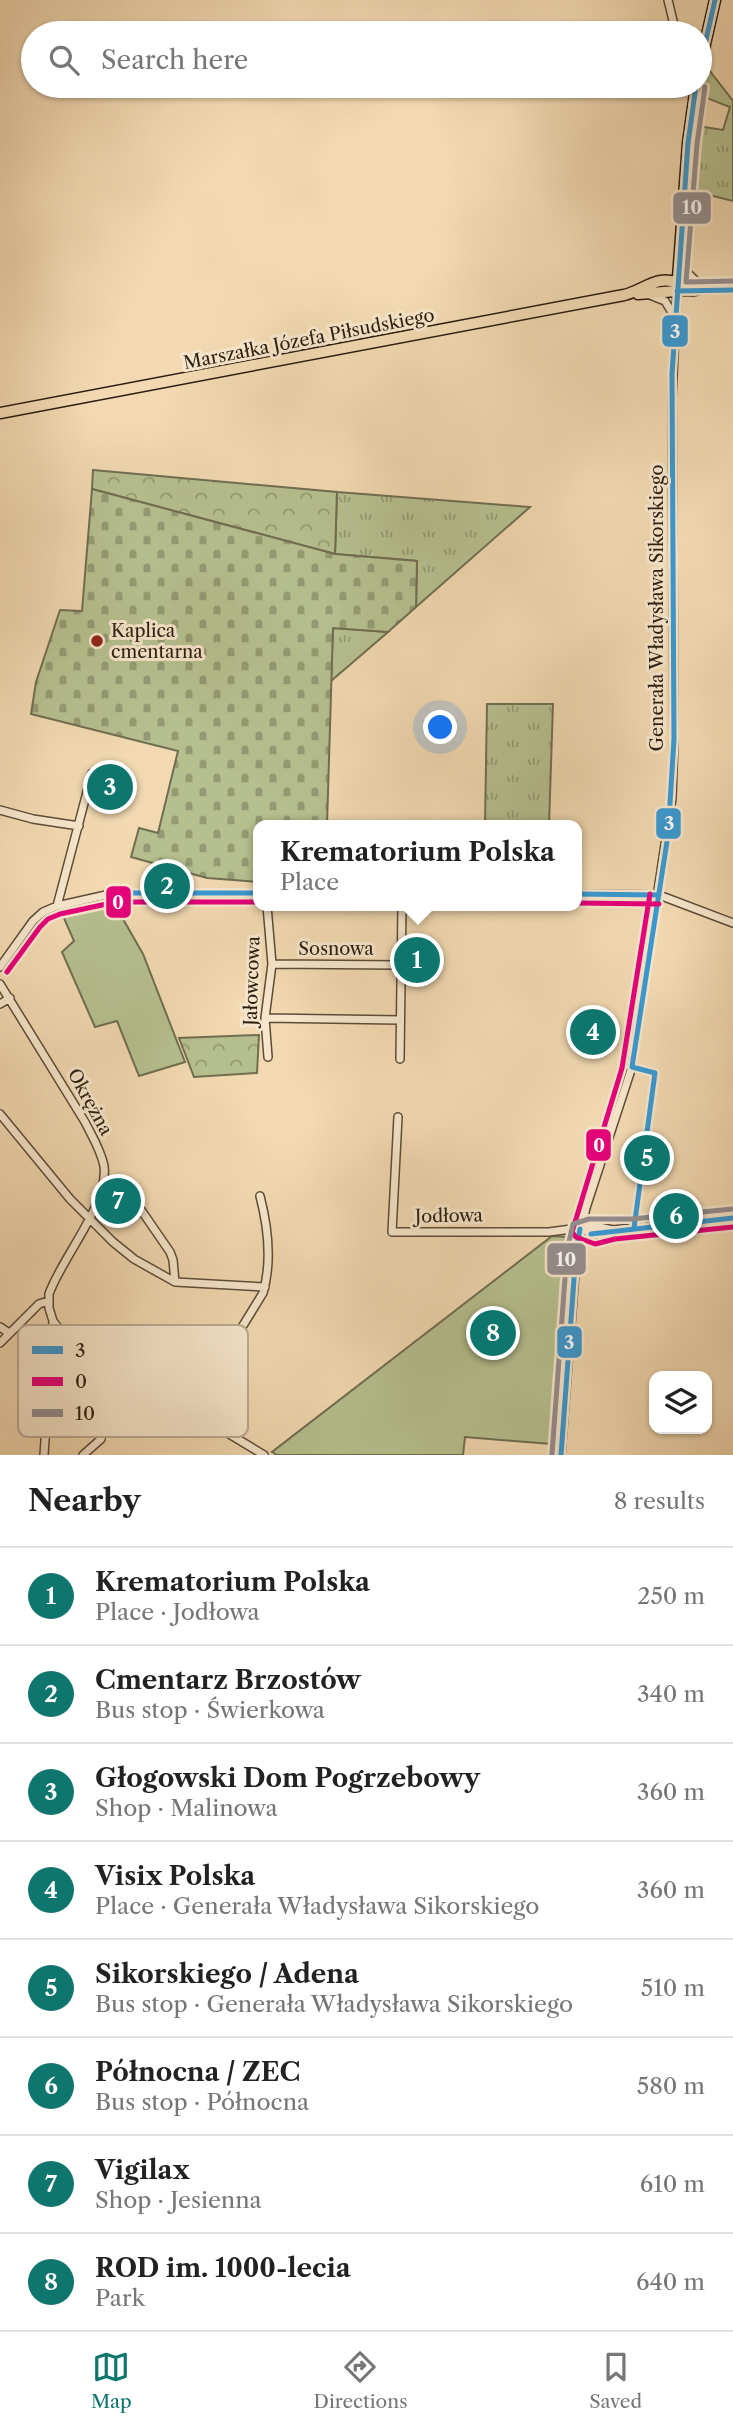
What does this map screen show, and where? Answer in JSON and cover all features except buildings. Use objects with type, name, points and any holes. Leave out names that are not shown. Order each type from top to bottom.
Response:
[{"type":"main road","points":[[710,21],[715,0]]},
{"type":"main road","name":"Generała Władysława Sikorskiego","points":[[677,287],[688,143],[694,98]]},
{"type":"main road","name":"Marszałka Józefa Piłsudskiego","points":[[624,295],[662,279],[670,279],[677,287]]},
{"type":"main road","name":"Marszałka Józefa Piłsudskiego","points":[[0,413],[677,287]]},
{"type":"street","points":[[668,0],[673,21]]},
{"type":"street","points":[[678,265],[689,277],[706,287]]},
{"type":"street","points":[[677,287],[733,290]]},
{"type":"street","name":"Generała Władysława Sikorskiego","points":[[561,1455],[577,1246],[585,1211],[631,1070],[672,798],[672,397],[677,287]]},
{"type":"street","points":[[646,293],[664,301],[675,317]]},
{"type":"street","points":[[57,906],[92,773]]},
{"type":"street","points":[[0,810],[33,819],[79,826]]},
{"type":"street","points":[[0,967],[33,921],[43,912],[57,906],[115,893],[253,893]]},
{"type":"street","points":[[582,894],[659,895],[733,923]]},
{"type":"street","name":"Jałowcowa","points":[[267,911],[272,964],[265,1018],[268,1057]]},
{"type":"street","points":[[400,1059],[402,911]]},
{"type":"street","name":"Sosnowa","points":[[272,964],[401,965]]},
{"type":"street","name":"Okrężna","points":[[0,984],[91,1133],[102,1157],[104,1182]]},
{"type":"street","points":[[0,1004],[10,998]]},
{"type":"street","points":[[265,1018],[400,1020]]},
{"type":"street","points":[[0,1114],[47,1174],[113,1242],[134,1259],[175,1282],[265,1287]]},
{"type":"street","name":"Jodłowa","points":[[398,1116],[393,1232],[549,1232],[580,1229]]},
{"type":"street","points":[[53,1325],[48,1301],[53,1284],[101,1196],[104,1182],[128,1191],[170,1252],[175,1282]]},
{"type":"street","points":[[244,1325],[261,1298],[268,1268],[267,1230],[260,1196]]},
{"type":"street","points":[[585,1211],[592,1230]]},
{"type":"street","points":[[580,1229],[613,1230],[733,1218]]},
{"type":"street","points":[[577,1246],[592,1230]]},
{"type":"street","points":[[0,1343],[39,1304],[48,1301]]},
{"type":"street","points":[[53,1321],[57,1325]]},
{"type":"street","points":[[0,1327],[9,1333]]},
{"type":"street","points":[[44,1455],[45,1437]]},
{"type":"street","points":[[235,1437],[264,1455]]},
{"type":"street","points":[[83,1455],[101,1439]]},
{"type":"green space","points":[[712,74],[733,101],[733,201],[693,191],[697,126],[723,130],[730,107],[707,98],[712,98]]},
{"type":"green space","points":[[93,470],[337,492],[335,554],[92,489]]},
{"type":"green space","points":[[92,489],[335,554],[417,561],[416,607],[388,632],[333,628],[327,820],[253,820],[253,882],[207,878],[131,857],[139,828],[158,833],[178,751],[31,714],[36,682],[60,610],[82,611]]},
{"type":"green space","points":[[337,492],[530,507],[416,607],[417,561],[335,554]]},
{"type":"green space","points":[[333,628],[388,632],[331,681]]},
{"type":"green space","points":[[487,704],[553,704],[549,820],[485,820]]},
{"type":"green space","points":[[111,898],[143,954],[185,1062],[139,1076],[117,1021],[95,1027],[62,952],[74,941],[60,909]]},
{"type":"green space","points":[[259,1035],[257,1073],[194,1077],[179,1038]]},
{"type":"green space","points":[[552,1236],[569,1237],[551,1444],[465,1437],[463,1455],[277,1455],[272,1452]]},
{"type":"transit line","name":"3","points":[[710,21],[715,0]]},
{"type":"transit line","name":"3","points":[[632,1067],[668,835],[674,739],[672,374],[688,143],[694,98]]},
{"type":"transit line","name":"10","points":[[703,98],[686,282],[733,281]]},
{"type":"transit line","name":"3","points":[[677,291],[733,290]]},
{"type":"transit line","name":"3","points":[[124,893],[253,893]]},
{"type":"transit line","name":"3","points":[[582,894],[659,895]]},
{"type":"transit line","name":"0","points":[[650,894],[622,1068],[572,1232],[576,1237],[595,1244],[615,1239],[733,1227]]},
{"type":"transit line","name":"0","points":[[7,972],[40,927],[48,919],[60,914],[116,902],[253,902]]},
{"type":"transit line","name":"0","points":[[582,903],[659,904]]},
{"type":"transit line","name":"3","points":[[632,1067],[655,1073],[634,1228]]},
{"type":"transit line","name":"10","points":[[552,1454],[567,1251],[573,1224],[589,1219],[632,1219],[732,1209]]},
{"type":"transit line","name":"3","points":[[591,1234],[733,1218]]},
{"type":"transit line","name":"3","points":[[561,1455],[580,1229]]},
{"type":"place","name":"Kaplica cmentarna","points":[[97,641]]},
{"type":"place","name":"Głogowski Dom Pogrzebowy","points":[[110,787]]},
{"type":"place","name":"Cmentarz Brzostów","points":[[167,886]]},
{"type":"place","name":"Krematorium Polska","points":[[417,960]]},
{"type":"place","name":"Visix Polska","points":[[593,1032]]},
{"type":"place","name":"Sikorskiego / Adena","points":[[647,1158]]},
{"type":"place","name":"Vigilax","points":[[118,1201]]},
{"type":"place","name":"Północna / ZEC","points":[[676,1216]]},
{"type":"place","name":"ROD im. 1000-lecia","points":[[493,1333]]}]
